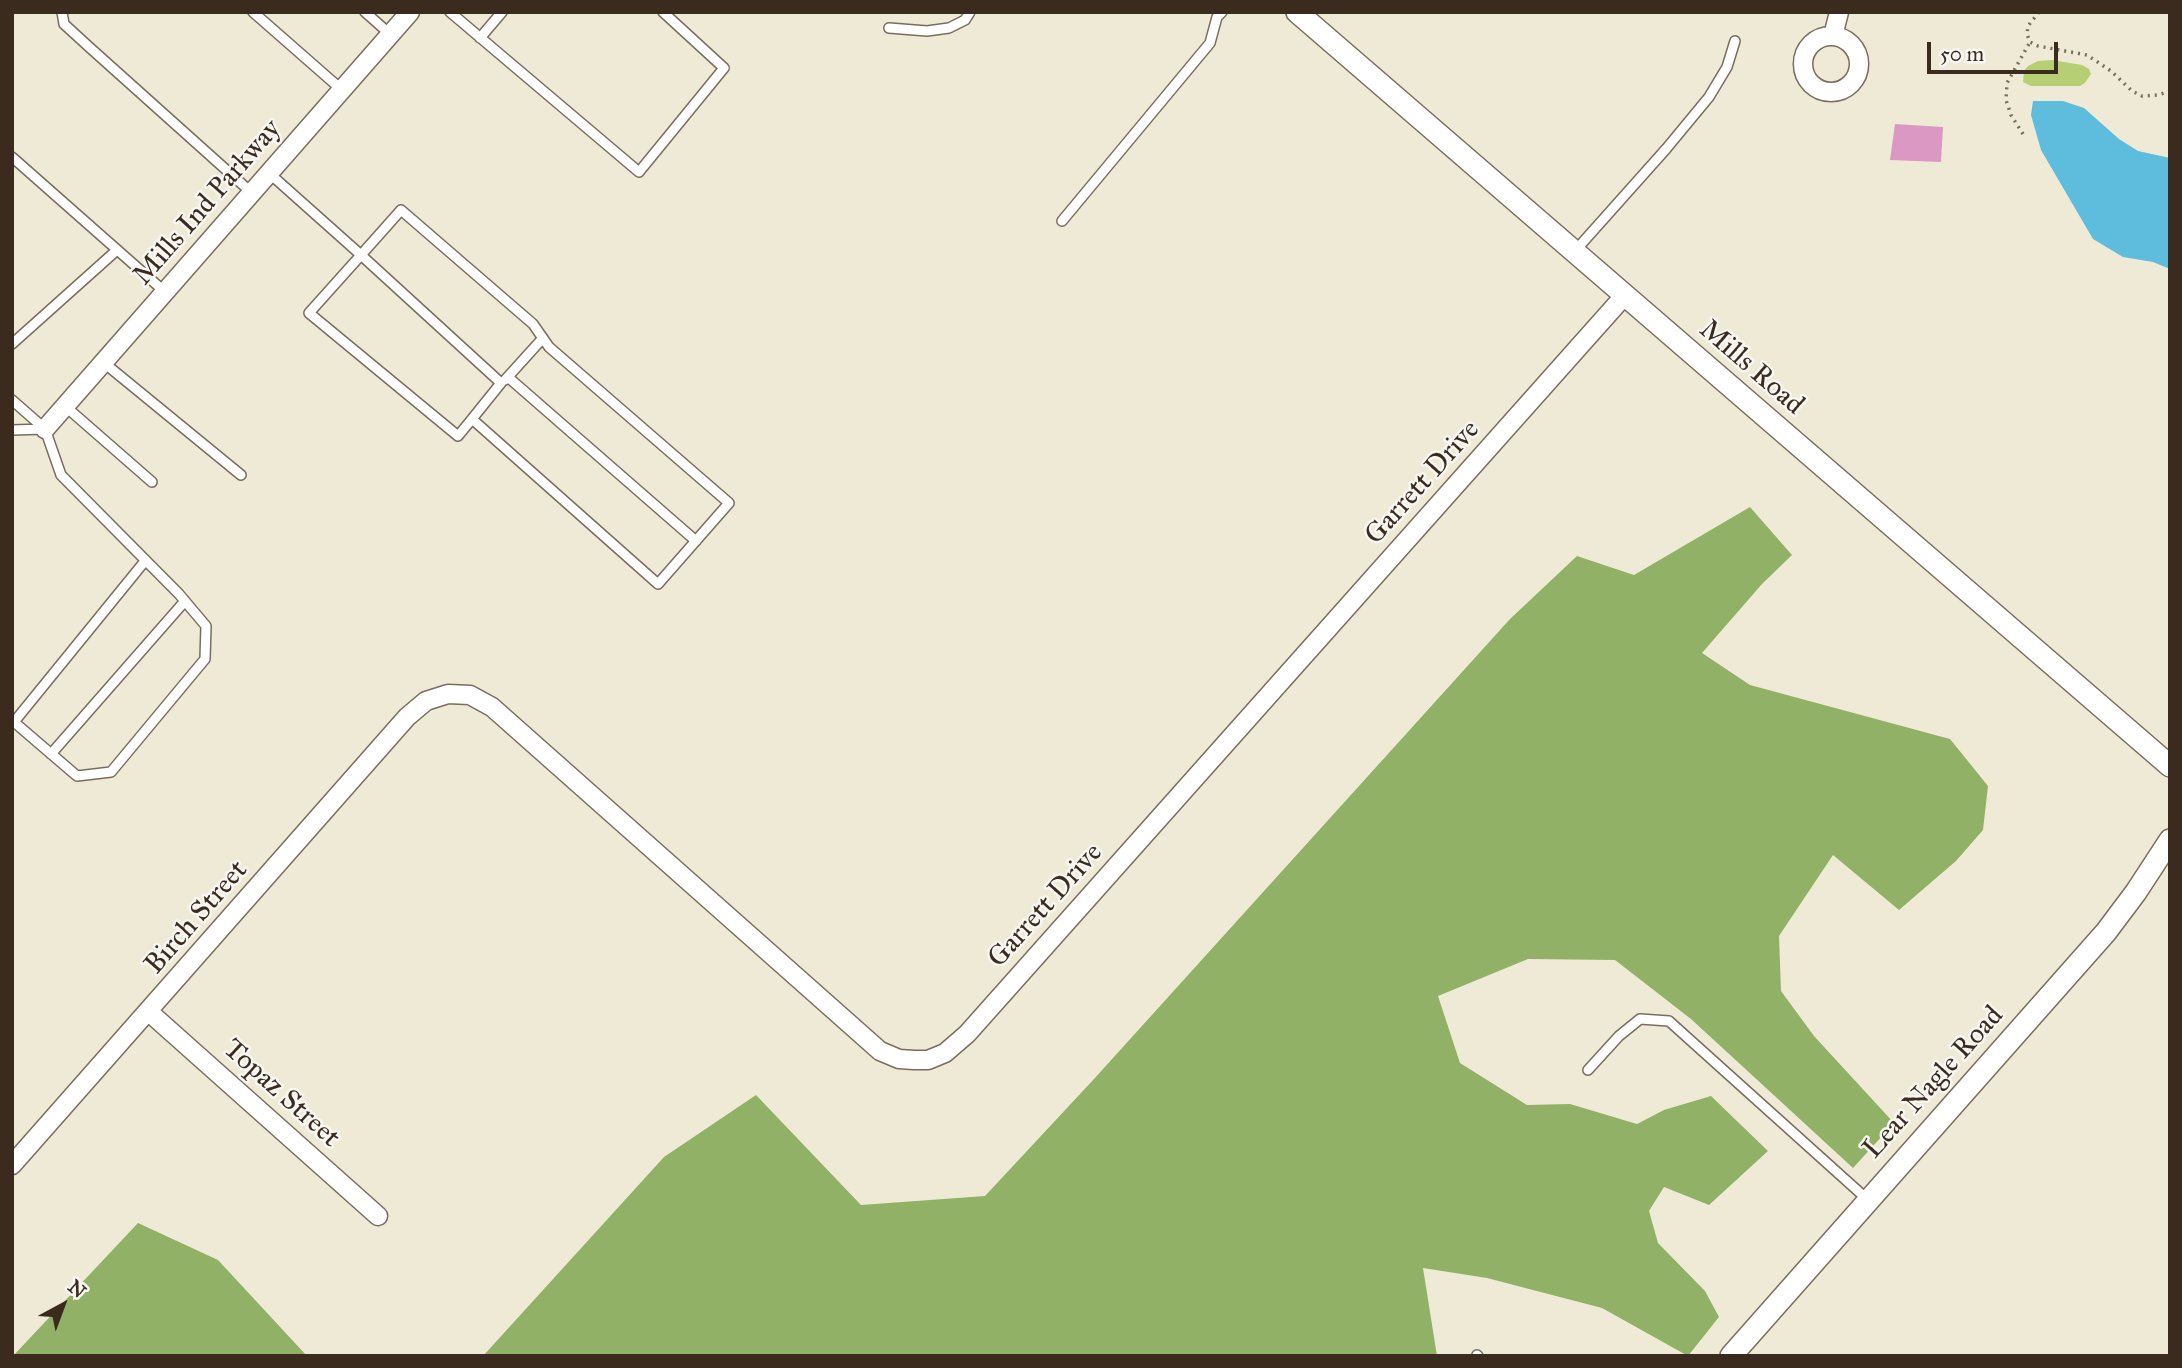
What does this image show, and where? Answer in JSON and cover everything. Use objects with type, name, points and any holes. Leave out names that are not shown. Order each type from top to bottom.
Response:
[{"type":"street","name":"Mills Ind Parkway","points":[[44,429],[410,12]]},
{"type":"street","name":"Mills Road","points":[[1297,12],[2170,766]]},
{"type":"street","points":[[1833,36],[1839,12]]},
{"type":"street","name":"Garrett Drive","points":[[420,705],[448,694],[470,695],[487,703],[880,1051],[906,1060],[934,1058],[951,1049],[967,1034],[1625,295]]},
{"type":"street","name":"Birch Street","points":[[12,1165],[420,705]]},
{"type":"street","name":"Lear Nagle Road","points":[[1731,1356],[2106,932],[2170,840]]},
{"type":"street","name":"Topaz Street","points":[[149,1012],[378,1216]]},
{"type":"lane","points":[[62,12],[64,24],[251,193]]},
{"type":"lane","points":[[253,12],[342,90]]},
{"type":"lane","points":[[365,12],[391,35]]},
{"type":"lane","points":[[450,12],[639,172],[724,68],[663,12]]},
{"type":"lane","points":[[480,37],[502,12]]},
{"type":"lane","points":[[889,28],[927,31],[949,28],[965,20],[970,12]]},
{"type":"lane","points":[[1062,221],[1210,43],[1217,17],[1222,12]]},
{"type":"lane","points":[[1574,252],[1709,97],[1727,67],[1735,41]]},
{"type":"lane","points":[[12,157],[165,292]]},
{"type":"lane","points":[[269,173],[505,381],[696,541]]},
{"type":"lane","points":[[472,419],[658,584],[696,541],[729,503],[549,346],[533,324],[401,210],[309,313],[458,436],[472,419],[543,338]]},
{"type":"lane","points":[[12,344],[117,250]]},
{"type":"lane","points":[[103,362],[241,475]]},
{"type":"lane","points":[[12,400],[44,429],[61,475],[185,601],[206,626],[205,659],[111,772],[77,776],[14,722],[145,561]]},
{"type":"lane","points":[[65,406],[152,482]]},
{"type":"lane","points":[[12,430],[44,429]]},
{"type":"lane","points":[[51,754],[185,601]]},
{"type":"lane","points":[[1588,1070],[1619,1036],[1640,1019],[1669,1021],[1868,1200]]},
{"type":"path","points":[[2039,12],[2028,26],[2030,42],[2038,46],[2087,55],[2141,96],[2170,91]]},
{"type":"path","points":[[2023,135],[2006,100],[2007,83],[2030,42]]},
{"type":"green space","points":[[2052,60],[2082,65],[2089,69],[2091,74],[2080,86],[2031,86],[2023,82],[2024,71],[2028,66],[2038,61]]},
{"type":"green space","points":[[1750,507],[1792,555],[1762,584],[1702,653],[1750,685],[1950,739],[1988,786],[1983,830],[1956,861],[1899,910],[1833,855],[1779,936],[1781,991],[1814,1036],[1894,1123],[1853,1168],[1691,1019],[1615,960],[1528,959],[1438,996],[1460,1063],[1527,1105],[1570,1104],[1637,1124],[1664,1110],[1711,1096],[1768,1151],[1709,1205],[1664,1187],[1649,1211],[1658,1243],[1705,1291],[1719,1317],[1688,1356],[1602,1308],[1487,1278],[1423,1268],[1437,1356],[483,1356],[664,1157],[756,1095],[861,1205],[985,1196],[1510,619],[1577,556],[1634,575]]},
{"type":"green space","points":[[138,1223],[218,1260],[307,1356],[13,1356]]},
{"type":"water","points":[[2033,101],[2063,101],[2084,108],[2119,139],[2138,151],[2170,158],[2170,269],[2153,262],[2123,257],[2093,239],[2041,150],[2031,115]]},
{"type":"building","points":[[1895,124],[1943,127],[1941,162],[1890,160]]}]
